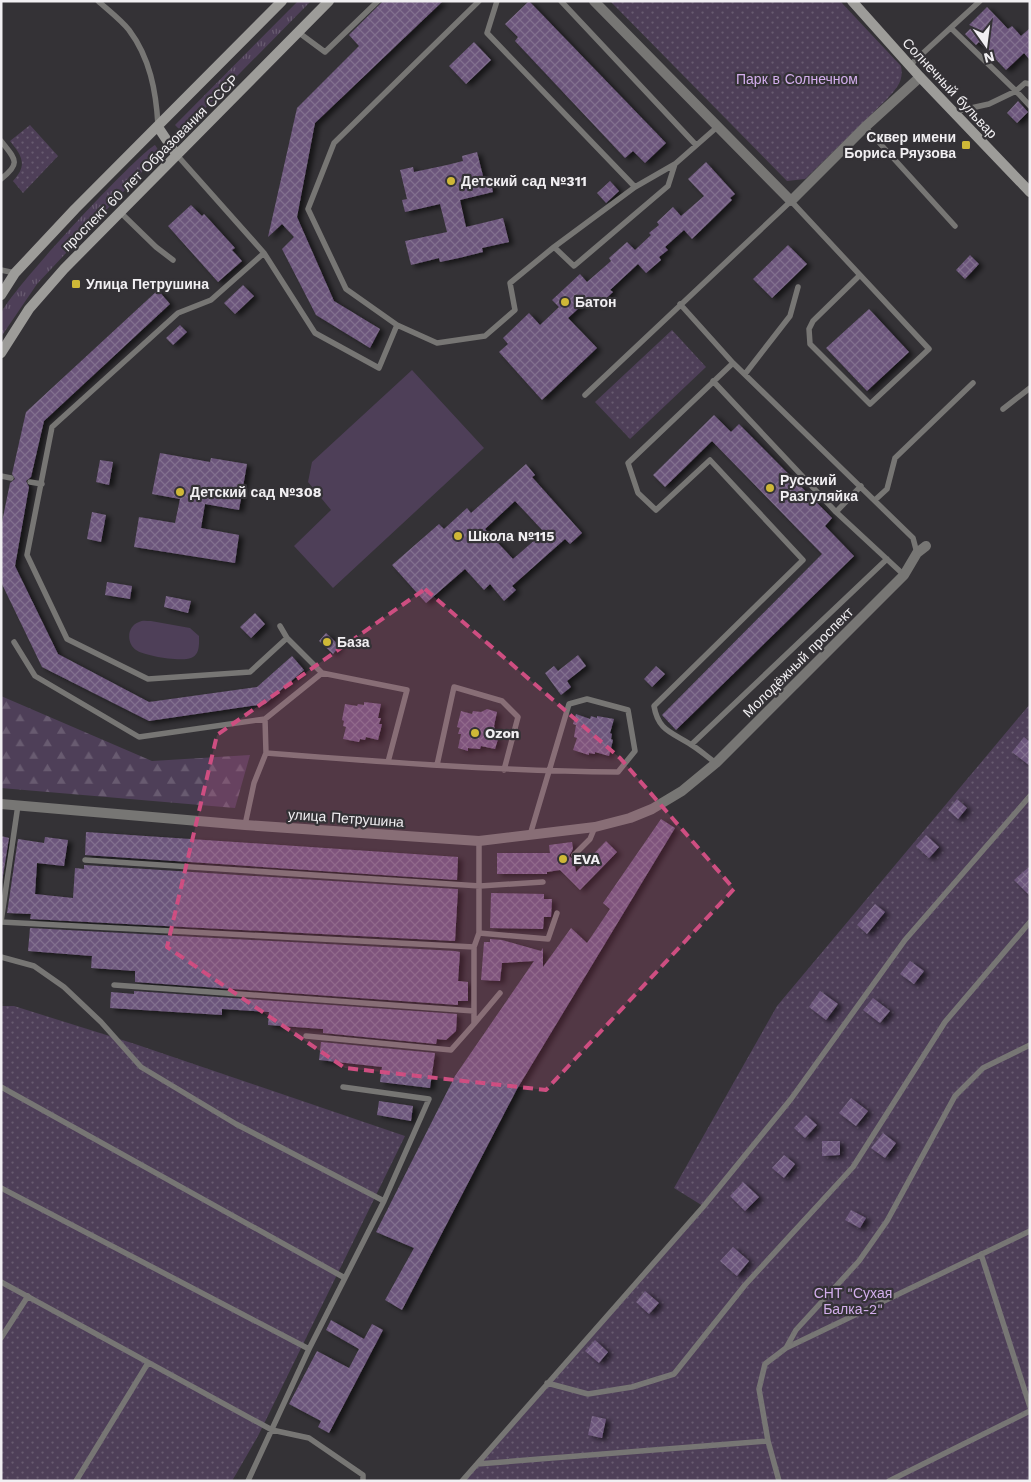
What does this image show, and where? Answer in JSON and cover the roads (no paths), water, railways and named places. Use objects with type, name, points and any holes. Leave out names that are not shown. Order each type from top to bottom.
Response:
[{"type":"main road","name":"проспект 60 лет Образования СССР","points":[[1,295],[15,273],[75,209],[282,1]]},
{"type":"main road","name":"проспект 60 лет Образования СССР","points":[[1,353],[29,309],[120,211],[329,1]]},
{"type":"main road","name":"Солнечный бульвар","points":[[852,1],[920,77],[1028,188]]},
{"type":"main road","points":[[158,127],[176,154]]},
{"type":"street","points":[[594,1],[716,128],[790,201],[864,127],[920,77]]},
{"type":"street","name":"Молодёжный проспект","points":[[682,791],[716,764],[904,575],[917,553],[926,546]]},
{"type":"street","name":"улица Петрушина","points":[[1,804],[480,841],[595,827],[652,810],[682,791]]},
{"type":"lane","points":[[98,1],[128,30],[146,60],[156,96],[158,127]]},
{"type":"lane","points":[[298,32],[325,52],[378,1]]},
{"type":"lane","points":[[479,1],[334,143],[308,209],[346,290],[397,325],[436,343],[485,336],[515,310],[510,283],[554,247],[635,187],[675,164],[716,128]]},
{"type":"lane","points":[[497,1],[487,33],[635,187]]},
{"type":"lane","points":[[561,1],[696,145]]},
{"type":"lane","points":[[910,66],[980,1]]},
{"type":"lane","points":[[952,29],[1030,106]]},
{"type":"lane","points":[[953,112],[989,104],[1016,91],[1026,83],[1030,84]]},
{"type":"lane","points":[[864,127],[954,226]]},
{"type":"lane","points":[[1,141],[14,158],[16,164],[1,179]]},
{"type":"lane","points":[[176,154],[264,254],[315,333],[378,368],[397,325]]},
{"type":"lane","points":[[554,247],[574,266],[668,186],[675,164]]},
{"type":"lane","points":[[585,394],[790,201],[929,350],[870,404],[810,344],[809,329],[813,321],[859,276]]},
{"type":"lane","points":[[120,211],[156,247],[173,260]]},
{"type":"lane","points":[[264,254],[211,300],[178,314],[52,427],[28,555],[67,639],[148,679],[250,672],[287,638]]},
{"type":"lane","points":[[1,270],[15,273]]},
{"type":"lane","points":[[745,374],[790,316],[798,287]]},
{"type":"lane","points":[[680,304],[733,363],[913,538],[917,553]]},
{"type":"lane","points":[[716,764],[692,744],[669,732],[656,719],[654,706],[803,560],[710,460],[656,510],[638,493],[628,463],[733,363]]},
{"type":"lane","points":[[713,381],[836,512],[904,575]]},
{"type":"lane","points":[[875,500],[887,489],[895,458],[973,383]]},
{"type":"lane","points":[[1002,409],[1030,388]]},
{"type":"lane","points":[[1,476],[11,478]]},
{"type":"lane","points":[[30,482],[42,484]]},
{"type":"lane","points":[[836,512],[861,486]]},
{"type":"lane","points":[[692,744],[887,559]]},
{"type":"lane","points":[[280,626],[287,638],[322,673],[407,690],[388,762]]},
{"type":"lane","points":[[14,642],[35,676],[139,737],[265,719],[322,673]]},
{"type":"lane","points":[[437,765],[454,687],[502,701],[518,717],[504,770]]},
{"type":"lane","points":[[266,752],[504,770],[549,772],[618,772],[635,752],[628,710],[587,699],[570,704],[549,772],[530,836]]},
{"type":"lane","points":[[245,824],[254,783],[266,752],[265,719]]},
{"type":"lane","points":[[462,1481],[703,1207],[791,1099],[906,940],[1030,796]]},
{"type":"lane","points":[[18,805],[1,922],[474,946]]},
{"type":"lane","points":[[574,855],[590,839],[595,827]]},
{"type":"lane","points":[[474,1024],[474,946],[479,934],[480,841]]},
{"type":"lane","points":[[85,860],[480,886],[543,882]]},
{"type":"lane","points":[[479,934],[548,939],[558,913]]},
{"type":"lane","points":[[547,1384],[588,1394],[632,1386],[674,1374],[745,1285],[853,1167],[946,1022],[1030,922]]},
{"type":"lane","points":[[1,957],[34,966],[64,987],[101,1022],[141,1067],[236,1124],[384,1200]]},
{"type":"lane","points":[[114,985],[474,1012]]},
{"type":"lane","points":[[306,1036],[451,1050],[500,993]]},
{"type":"lane","points":[[786,1348],[796,1330],[859,1261],[887,1220],[955,1096],[983,1068],[1030,1044]]},
{"type":"lane","points":[[1,1087],[345,1278]]},
{"type":"lane","points":[[248,1481],[309,1349],[384,1200],[429,1099],[343,1088]]},
{"type":"lane","points":[[1,1188],[309,1349]]},
{"type":"lane","points":[[779,1481],[768,1441],[759,1389],[765,1364],[786,1348],[1030,1231]]},
{"type":"lane","points":[[981,1254],[1030,1407]]},
{"type":"lane","points":[[1,1282],[272,1430],[309,1438],[362,1475],[363,1481]]},
{"type":"lane","points":[[1,1338],[28,1296]]},
{"type":"lane","points":[[76,1481],[148,1363]]},
{"type":"lane","points":[[889,1481],[1030,1411]]},
{"type":"lane","points":[[477,1464],[768,1441]]},
{"type":"place","name":"Сквер имени Бориса Ряузова","points":[[966,145]]},
{"type":"place","name":"Детский сад №311","points":[[451,181]]},
{"type":"place","name":"Улица Петрушина","points":[[76,284]]},
{"type":"place","name":"Батон","points":[[565,302]]},
{"type":"place","name":"Русский Разгуляйка","points":[[770,488]]},
{"type":"place","name":"Детский сад №308","points":[[180,492]]},
{"type":"place","name":"Школа №115","points":[[458,536]]},
{"type":"place","name":"База","points":[[327,642]]},
{"type":"place","name":"Ozon","points":[[475,733]]},
{"type":"place","name":"EVA","points":[[563,859]]},
{"type":"park label","name":"Парк в Солнечном","points":[[797,79]]},
{"type":"park label","name":"СНТ \"Сухая Балка-2\"","points":[[853,1302]]}]
